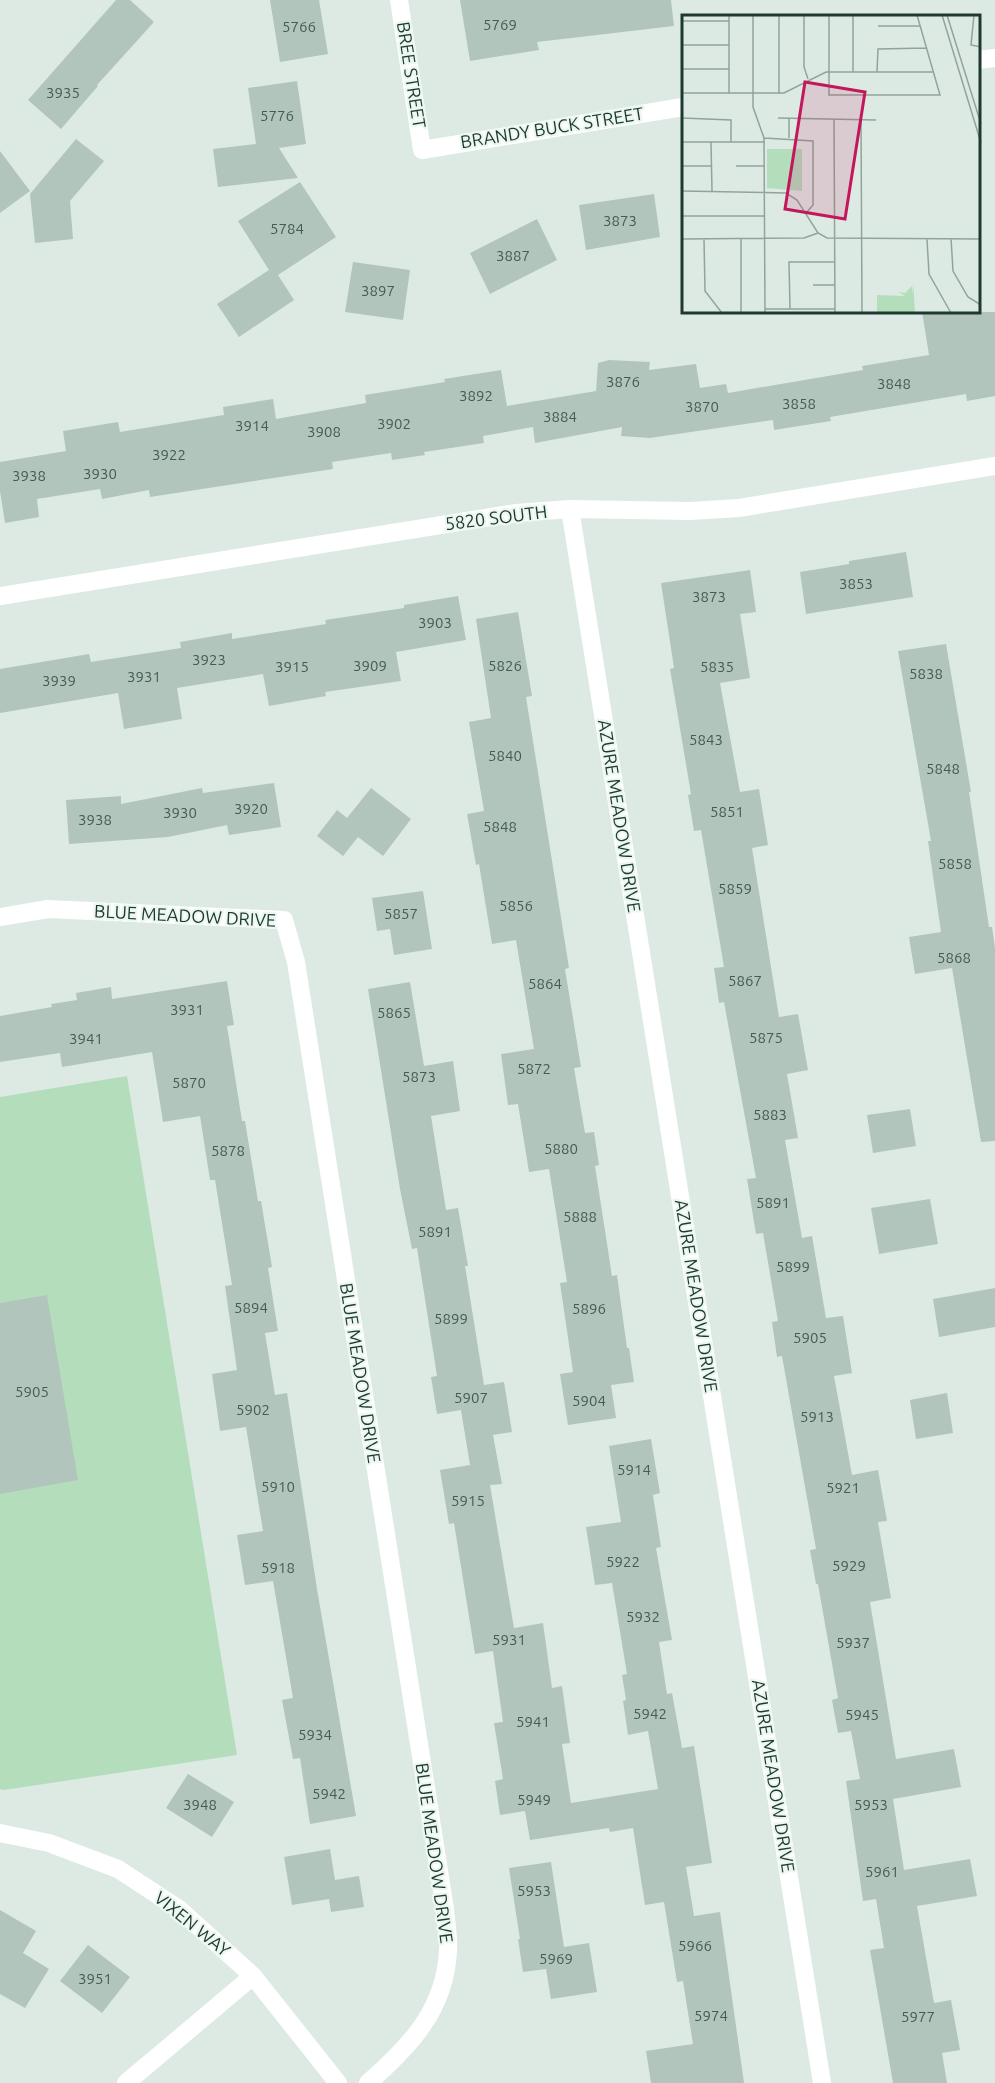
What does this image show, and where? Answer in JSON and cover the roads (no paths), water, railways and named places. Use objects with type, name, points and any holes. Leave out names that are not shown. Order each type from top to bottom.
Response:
[{"type":"street","name":"BREE STREET","points":[[399,0],[422,150]]},
{"type":"street","points":[[980,60],[995,58]]},
{"type":"street","name":"BRANDY BUCK STREET","points":[[422,150],[682,107]]},
{"type":"street","name":"5820 SOUTH","points":[[0,596],[516,513],[570,510],[690,511],[739,508],[995,466]]},
{"type":"street","name":"AZURE MEADOW DRIVE","points":[[570,510],[822,2083]]},
{"type":"street","name":"BLUE MEADOW DRIVE","points":[[0,916],[48,909],[284,920],[296,962],[443,1897],[449,1949],[445,1977],[437,2001],[418,2033],[394,2060],[368,2083]]},
{"type":"street","name":"VIXEN WAY","points":[[0,1833],[49,1843],[118,1869],[179,1909],[253,1976],[338,2083]]},
{"type":"street","points":[[126,2083],[253,1976]]}]
